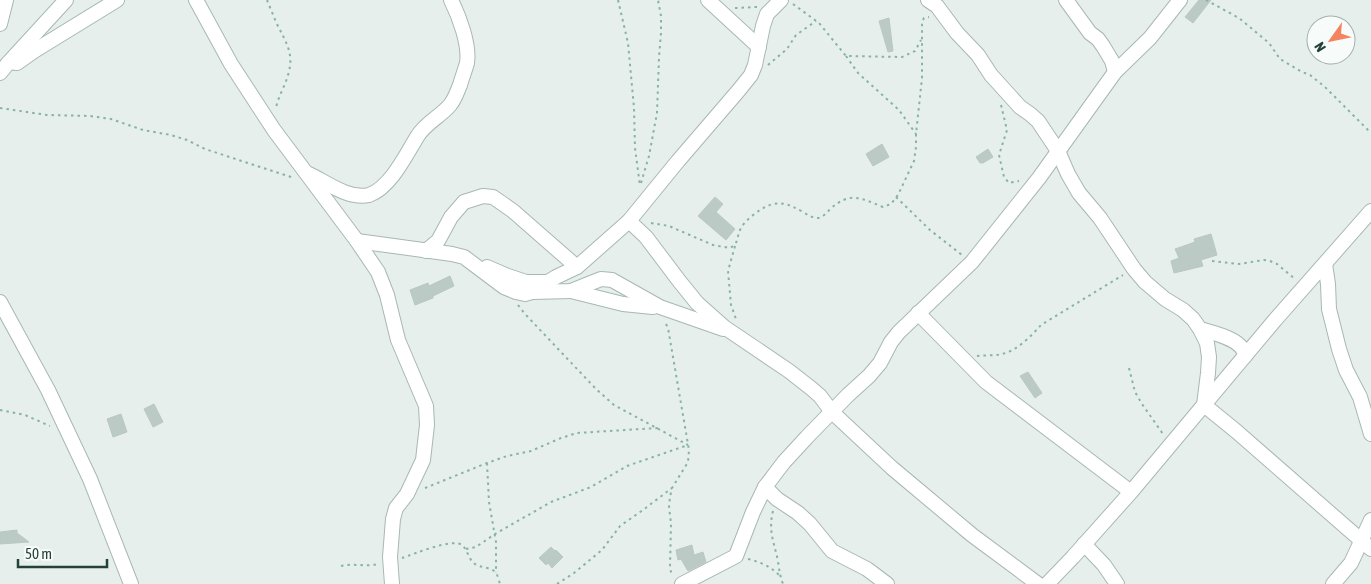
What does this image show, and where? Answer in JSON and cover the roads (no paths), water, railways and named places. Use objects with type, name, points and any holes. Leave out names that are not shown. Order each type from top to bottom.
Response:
[{"type":"street","points":[[0,24],[6,0]]},
{"type":"street","points":[[0,74],[66,0]]},
{"type":"street","points":[[9,62],[17,63],[117,0]]},
{"type":"street","points":[[187,0],[198,4],[231,64],[274,130],[378,272],[388,295],[398,340],[426,406],[427,425],[423,460],[407,494],[396,508],[393,519],[390,562],[392,584]]},
{"type":"street","points":[[305,171],[349,194],[358,196],[370,194],[381,188],[394,174],[419,133],[454,100],[461,81],[467,61],[466,45],[456,10],[451,0]]},
{"type":"street","points":[[708,0],[759,47]]},
{"type":"street","points":[[928,0],[936,6],[957,33],[978,55],[991,75],[1020,107],[1038,122],[1058,151],[1079,194],[1100,218],[1134,269],[1145,282],[1165,299],[1193,318],[1207,343],[1209,357],[1204,405]]},
{"type":"street","points":[[1066,0],[1090,33],[1103,46],[1112,61],[1115,72]]},
{"type":"street","points":[[678,581],[736,556],[752,512],[766,487],[784,462],[869,376],[880,363],[892,342],[918,313],[972,262],[1039,178],[1115,72],[1150,38],[1180,0]]},
{"type":"street","points":[[532,292],[577,267],[630,222],[751,75],[756,65],[767,14],[782,1]]},
{"type":"street","points":[[426,251],[438,241],[451,217],[464,202],[483,196],[493,197],[513,211],[577,267]]},
{"type":"street","points":[[643,205],[646,237]]},
{"type":"street","points":[[1047,584],[1131,492],[1274,320],[1371,211]]},
{"type":"street","points":[[630,222],[646,237],[696,302],[733,327],[812,389],[832,412],[892,468],[972,535],[1038,584]]},
{"type":"street","points":[[357,242],[452,254],[526,282],[547,282]]},
{"type":"street","points":[[464,257],[504,287],[516,292],[525,294],[532,292],[571,291],[623,304],[660,307],[733,327]]},
{"type":"street","points":[[1325,264],[1330,309],[1339,349],[1346,370],[1360,397],[1371,434]]},
{"type":"street","points":[[571,291],[601,279],[612,280],[660,307]]},
{"type":"street","points":[[0,302],[69,433],[90,479],[131,584]]},
{"type":"street","points":[[918,313],[986,382],[1131,492]]},
{"type":"street","points":[[1200,329],[1232,340],[1245,350],[1245,356]]},
{"type":"street","points":[[1204,405],[1366,545]]},
{"type":"street","points":[[766,487],[777,499],[798,513],[810,524],[832,551],[866,569],[887,584]]},
{"type":"street","points":[[1333,584],[1366,545],[1371,520]]},
{"type":"street","points":[[1084,544],[1104,565],[1117,584]]}]
